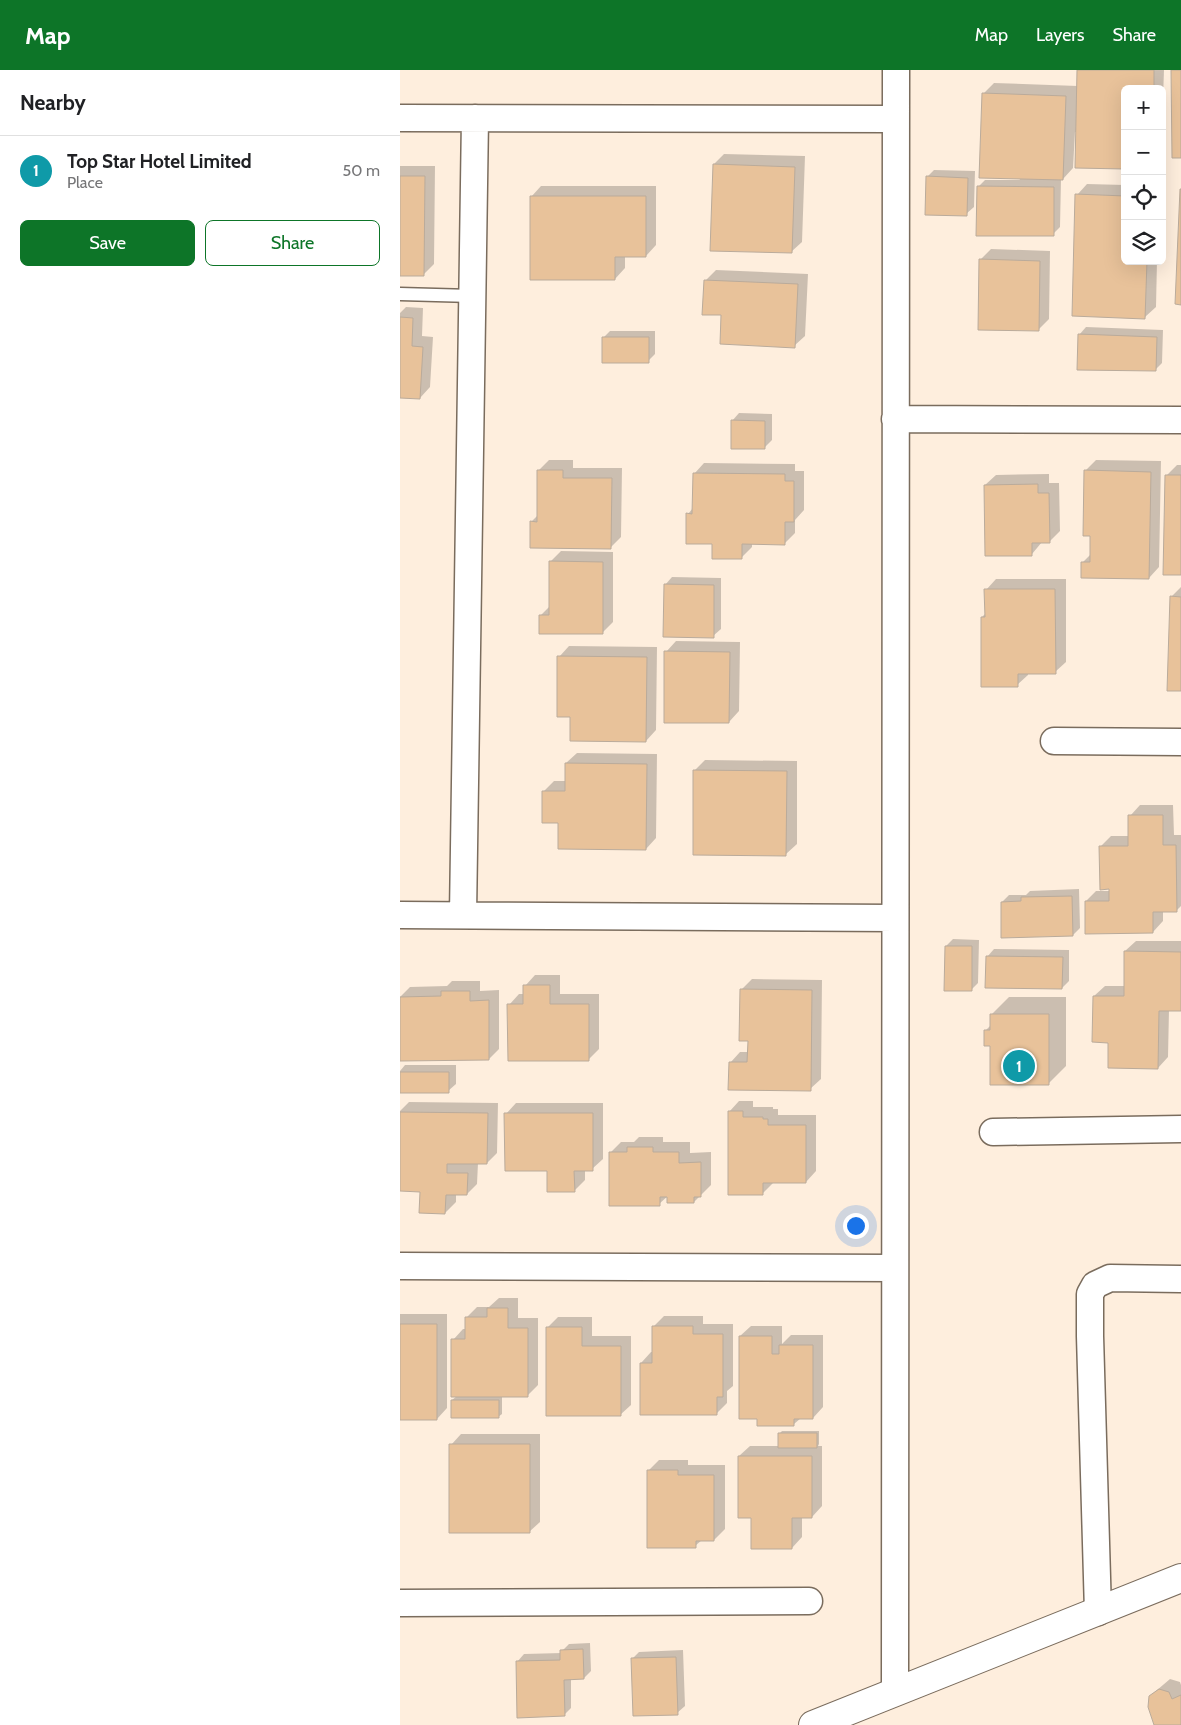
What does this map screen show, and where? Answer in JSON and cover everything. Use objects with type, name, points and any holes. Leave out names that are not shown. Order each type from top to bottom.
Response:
[{"type":"street","points":[[895,1692],[896,70]]},
{"type":"street","points":[[400,118],[895,119]]},
{"type":"street","points":[[463,915],[475,118]]},
{"type":"street","points":[[895,419],[1181,420]]},
{"type":"street","points":[[1054,741],[1181,742]]},
{"type":"street","points":[[400,915],[895,918]]},
{"type":"street","points":[[993,1132],[1181,1129]]},
{"type":"street","points":[[400,1266],[895,1268]]},
{"type":"street","points":[[1098,1612],[1090,1294],[1095,1285],[1110,1278],[1181,1279]]},
{"type":"street","points":[[813,1725],[1181,1578]]},
{"type":"street","points":[[400,1603],[809,1601]]},
{"type":"lane","points":[[400,294],[472,296]]},
{"type":"building","points":[[1077,70],[1154,70],[1154,85],[1121,85],[1121,169],[1075,168]]},
{"type":"building","points":[[1171,70],[1181,70],[1181,158],[1172,158]]},
{"type":"building","points":[[982,93],[1066,96],[1063,180],[979,178]]},
{"type":"building","points":[[713,164],[795,167],[792,253],[710,251]]},
{"type":"building","points":[[400,176],[425,176],[424,276],[400,276]]},
{"type":"building","points":[[926,176],[968,178],[967,216],[925,215]]},
{"type":"building","points":[[977,186],[1054,187],[1054,236],[976,236]]},
{"type":"building","points":[[1181,189],[1181,305],[1175,304]]},
{"type":"building","points":[[1075,194],[1121,196],[1121,265],[1147,265],[1145,319],[1072,316]]},
{"type":"building","points":[[530,196],[646,196],[646,257],[615,257],[615,280],[530,280]]},
{"type":"building","points":[[979,259],[1040,261],[1039,331],[978,330]]},
{"type":"building","points":[[704,280],[798,284],[795,348],[720,344],[721,315],[702,315]]},
{"type":"building","points":[[400,317],[413,318],[412,346],[423,347],[420,399],[400,398]]},
{"type":"building","points":[[1078,334],[1157,337],[1156,371],[1077,370]]},
{"type":"building","points":[[602,337],[649,337],[649,363],[602,363]]},
{"type":"building","points":[[731,420],[765,421],[765,449],[731,449]]},
{"type":"building","points":[[537,470],[563,470],[563,478],[612,478],[611,549],[530,548],[530,521],[537,522]]},
{"type":"building","points":[[1084,470],[1151,472],[1149,579],[1081,578],[1081,562],[1090,562],[1090,536],[1083,536]]},
{"type":"building","points":[[693,473],[785,474],[785,481],[794,481],[794,522],[785,522],[785,545],[742,544],[742,559],[712,559],[712,544],[686,544],[686,513],[692,514]]},
{"type":"building","points":[[1165,475],[1181,475],[1181,575],[1163,575]]},
{"type":"building","points":[[1038,484],[1038,493],[1049,493],[1050,543],[1032,543],[1032,556],[985,556],[984,485]]},
{"type":"building","points":[[549,561],[603,562],[603,634],[539,634],[539,615],[549,615]]},
{"type":"building","points":[[664,584],[714,585],[714,638],[663,637]]},
{"type":"building","points":[[984,589],[1055,589],[1056,674],[1018,674],[1018,687],[981,687],[981,617],[985,617]]},
{"type":"building","points":[[1170,596],[1181,597],[1181,691],[1167,691]]},
{"type":"building","points":[[664,651],[730,652],[729,723],[664,723]]},
{"type":"building","points":[[557,656],[647,657],[646,742],[570,741],[570,717],[557,717]]},
{"type":"building","points":[[565,763],[647,764],[646,850],[558,849],[558,823],[542,823],[542,791],[565,791]]},
{"type":"building","points":[[693,770],[787,771],[786,856],[693,855]]},
{"type":"building","points":[[1128,815],[1163,815],[1163,845],[1176,845],[1177,912],[1153,912],[1153,933],[1085,934],[1085,901],[1109,901],[1109,889],[1100,890],[1099,846],[1128,846]]},
{"type":"building","points":[[1072,896],[1073,936],[1001,938],[1001,902],[1021,901],[1021,897]]},
{"type":"building","points":[[945,946],[972,946],[972,991],[944,991]]},
{"type":"building","points":[[1124,951],[1181,952],[1181,1011],[1159,1011],[1158,1069],[1108,1068],[1108,1043],[1092,1042],[1093,996],[1124,996]]},
{"type":"building","points":[[986,956],[1063,957],[1062,989],[985,988]]},
{"type":"building","points":[[523,985],[550,985],[550,1004],[589,1004],[589,1061],[508,1061],[507,1004],[523,1004]]},
{"type":"building","points":[[740,989],[812,990],[811,1091],[728,1090],[729,1062],[747,1062],[748,1041],[739,1041]]},
{"type":"building","points":[[441,991],[470,991],[470,1001],[489,1000],[489,1060],[400,1061],[400,997],[441,996]]},
{"type":"building","points":[[990,1014],[1049,1014],[1049,1085],[990,1085],[990,1046],[984,1046],[984,1030],[990,1030]]},
{"type":"building","points":[[400,1072],[449,1072],[449,1093],[400,1093]]},
{"type":"building","points":[[728,1111],[743,1111],[743,1117],[763,1117],[763,1119],[768,1119],[768,1125],[806,1125],[806,1183],[763,1183],[763,1195],[728,1195]]},
{"type":"building","points":[[400,1112],[488,1113],[487,1164],[447,1164],[447,1173],[468,1173],[467,1195],[446,1195],[445,1214],[419,1213],[420,1192],[400,1191]]},
{"type":"building","points":[[504,1113],[593,1113],[593,1171],[574,1171],[575,1192],[547,1192],[547,1171],[505,1171]]},
{"type":"building","points":[[627,1147],[653,1147],[653,1152],[679,1152],[679,1163],[701,1162],[701,1197],[694,1197],[694,1203],[667,1203],[667,1197],[660,1197],[660,1206],[609,1206],[609,1152],[627,1152]]},
{"type":"building","points":[[487,1308],[508,1308],[508,1328],[528,1328],[528,1397],[451,1397],[451,1339],[465,1339],[465,1317],[487,1317]]},
{"type":"building","points":[[400,1324],[437,1324],[437,1420],[400,1420]]},
{"type":"building","points":[[652,1326],[693,1326],[693,1334],[723,1334],[723,1397],[717,1397],[717,1415],[640,1415],[640,1363],[652,1363]]},
{"type":"building","points":[[546,1327],[582,1327],[582,1346],[621,1346],[621,1416],[546,1416]]},
{"type":"building","points":[[739,1336],[772,1336],[772,1354],[779,1354],[779,1345],[813,1345],[813,1419],[794,1419],[794,1426],[757,1426],[757,1419],[739,1419]]},
{"type":"building","points":[[451,1400],[499,1400],[499,1418],[451,1418]]},
{"type":"building","points":[[778,1433],[817,1433],[817,1448],[778,1448]]},
{"type":"building","points":[[449,1444],[530,1444],[530,1533],[449,1533]]},
{"type":"building","points":[[738,1456],[812,1456],[812,1518],[792,1518],[792,1549],[751,1549],[751,1518],[738,1518]]},
{"type":"building","points":[[647,1470],[678,1470],[678,1475],[714,1475],[714,1541],[696,1541],[696,1548],[647,1548]]},
{"type":"building","points":[[583,1649],[584,1679],[564,1680],[565,1716],[517,1718],[516,1661],[560,1660],[560,1650]]},
{"type":"building","points":[[676,1657],[678,1715],[633,1716],[631,1658]]},
{"type":"building","points":[[1159,1689],[1169,1692],[1172,1699],[1181,1695],[1181,1725],[1154,1725],[1148,1707],[1149,1696]]},
{"type":"place","name":"Top Star Hotel Limited","points":[[1019,1066]]}]
